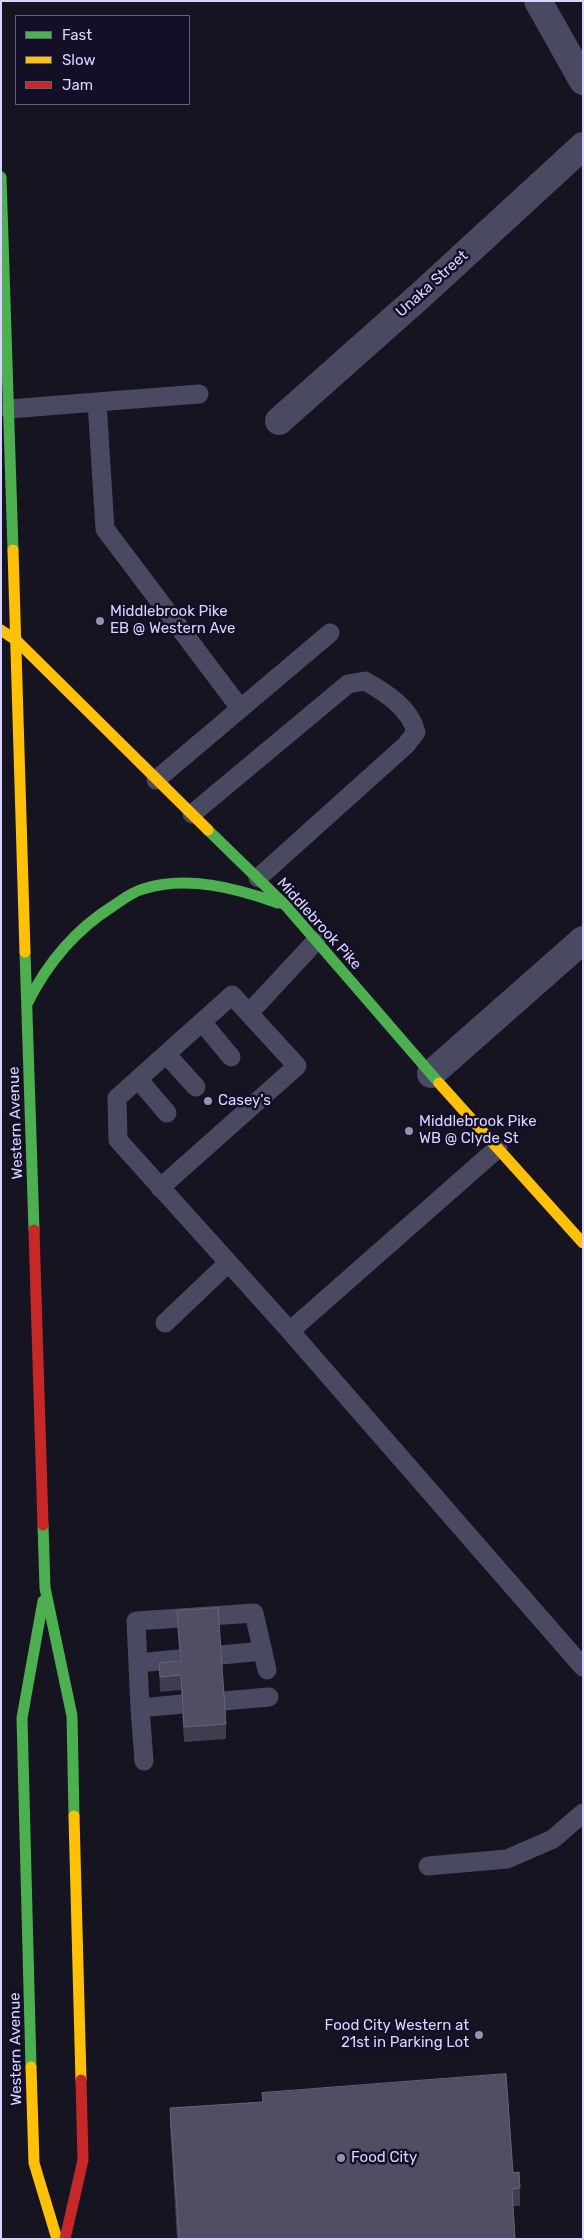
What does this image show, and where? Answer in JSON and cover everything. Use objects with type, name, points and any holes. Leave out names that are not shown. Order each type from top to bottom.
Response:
[{"type":"main road","name":"Western Avenue","points":[[1,177],[4,382],[9,409],[45,1588],[72,1716],[82,2160],[65,2239]]},
{"type":"main road","name":"Middlebrook Pike","points":[[1,630],[16,641],[286,906],[432,1074],[583,1242]]},
{"type":"main road","points":[[28,1002],[37,982],[56,954],[77,932],[101,913],[144,888],[205,884],[230,887],[286,906]]},
{"type":"main road","name":"Western Avenue","points":[[45,1588],[22,1718],[34,2163],[57,2239]]},
{"type":"street","points":[[538,1],[583,81]]},
{"type":"street","name":"Unaka Street","points":[[279,421],[422,294],[583,146]]},
{"type":"street","points":[[432,1074],[583,940]]},
{"type":"lane","points":[[9,409],[199,394]]},
{"type":"lane","points":[[98,402],[105,529],[240,708]]},
{"type":"lane","points":[[156,780],[330,633]]},
{"type":"lane","points":[[192,814],[348,684],[365,681],[392,697],[414,722],[416,732],[406,745],[258,878]]},
{"type":"lane","points":[[248,1013],[316,941]]},
{"type":"lane","points":[[160,1188],[195,1146],[258,1090],[297,1066],[232,995],[117,1098],[118,1140],[160,1188],[290,1331],[583,1667]]},
{"type":"lane","points":[[202,1022],[231,1057]]},
{"type":"lane","points":[[166,1054],[196,1087]]},
{"type":"lane","points":[[138,1079],[167,1113]]},
{"type":"lane","points":[[290,1331],[498,1148]]},
{"type":"lane","points":[[165,1323],[228,1263]]},
{"type":"lane","points":[[144,1761],[136,1621],[254,1613],[262,1652],[268,1670]]},
{"type":"lane","points":[[221,1655],[262,1652]]},
{"type":"lane","points":[[138,1663],[179,1659]]},
{"type":"lane","points":[[224,1701],[269,1697]]},
{"type":"lane","points":[[140,1708],[182,1704]]},
{"type":"lane","points":[[428,1866],[507,1859],[553,1839],[583,1813]]},
{"type":"building","points":[[218,1608],[226,1724],[184,1727],[181,1675],[160,1677],[159,1663],[181,1661],[177,1611]]},
{"type":"building","name":"Food City","points":[[506,2074],[513,2173],[519,2172],[520,2188],[512,2189],[515,2239],[179,2239],[170,2108],[263,2102],[262,2093]]},
{"type":"traffic: fast","points":[[1,177],[13,550]]},
{"type":"traffic: fast","points":[[208,830],[286,906],[439,1083]]},
{"type":"traffic: fast","points":[[28,1002],[44,974],[75,936],[99,915],[139,890],[160,885],[194,883],[228,888],[278,903]]},
{"type":"traffic: fast","points":[[25,952],[34,1230]]},
{"type":"traffic: fast","points":[[43,1525],[45,1588],[72,1716],[74,1816]]},
{"type":"traffic: fast","points":[[31,2067],[22,1718],[43,1601]]},
{"type":"traffic: slow","points":[[13,550],[25,952]]},
{"type":"traffic: slow","points":[[1,630],[17,641],[208,830]]},
{"type":"traffic: slow","points":[[439,1083],[583,1243]]},
{"type":"traffic: slow","points":[[74,1816],[81,2080]]},
{"type":"traffic: slow","points":[[31,2067],[34,2163],[57,2239]]},
{"type":"traffic: jam","points":[[34,1230],[43,1525]]},
{"type":"traffic: jam","points":[[65,2239],[83,2160],[81,2080]]},
{"type":"place","name":"Middlebrook Pike EB @ Western Ave","points":[[100,621]]},
{"type":"place","name":"Casey's","points":[[208,1101]]},
{"type":"place","name":"Middlebrook Pike WB @ Clyde St","points":[[409,1131]]},
{"type":"place","name":"Food City Western at 21st in Parking Lot","points":[[479,2035]]},
{"type":"place","name":"Food City","points":[[341,2158]]}]
